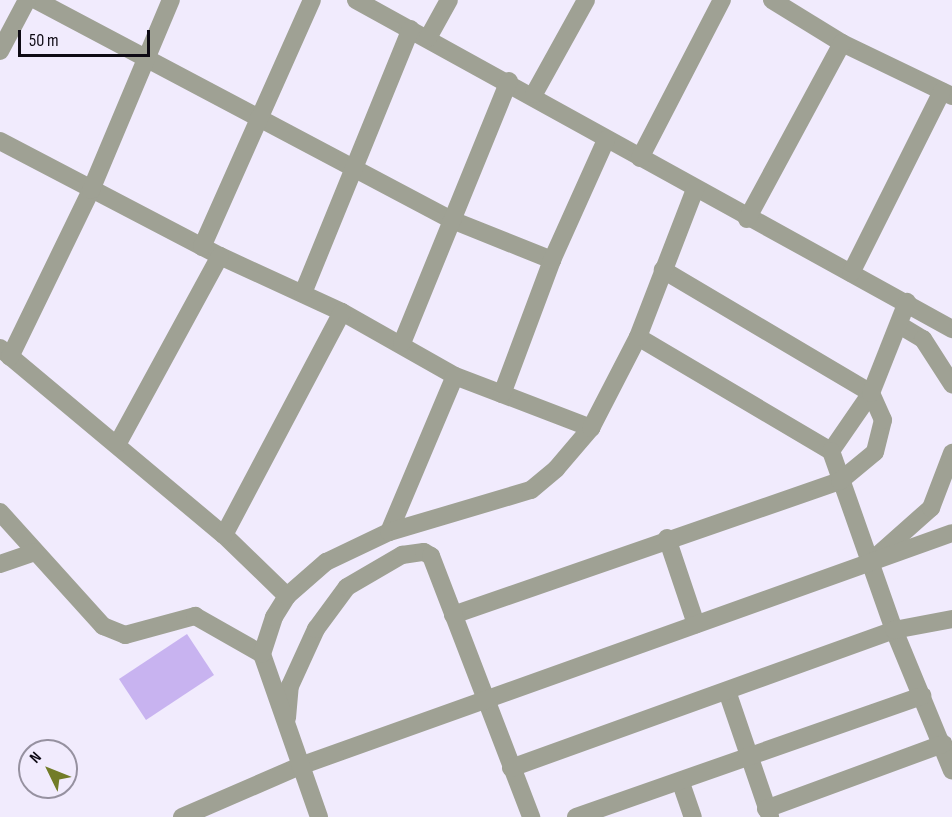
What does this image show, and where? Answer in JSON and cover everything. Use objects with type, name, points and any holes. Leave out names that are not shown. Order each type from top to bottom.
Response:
[{"type":"street","points":[[0,51],[27,0]]},
{"type":"street","points":[[36,0],[149,57],[259,119],[356,167],[452,220],[552,260]]},
{"type":"street","points":[[171,0],[149,57],[91,190],[5,352],[118,443],[224,535],[287,596]]},
{"type":"street","points":[[202,247],[312,0]]},
{"type":"street","points":[[356,0],[534,94],[606,140],[952,329]]},
{"type":"street","points":[[428,38],[449,0]]},
{"type":"street","points":[[534,94],[586,0]]},
{"type":"street","points":[[640,158],[722,0]]},
{"type":"street","points":[[772,0],[842,43],[947,94],[851,273]]},
{"type":"street","points":[[303,293],[411,29]]},
{"type":"street","points":[[747,219],[842,43]]},
{"type":"street","points":[[402,343],[509,81]]},
{"type":"street","points":[[501,394],[552,260],[606,140]]},
{"type":"street","points":[[0,141],[202,247],[342,312],[402,343],[455,376],[591,428]]},
{"type":"street","points":[[319,817],[262,654],[287,596],[326,562],[389,532],[531,490],[591,428],[638,337],[695,189]]},
{"type":"street","points":[[118,443],[220,256]]},
{"type":"street","points":[[453,615],[667,538],[840,481],[875,452],[883,420],[871,393],[663,270]]},
{"type":"street","points":[[831,451],[871,393],[901,326],[907,303]]},
{"type":"street","points":[[224,535],[342,312]]},
{"type":"street","points":[[901,326],[923,339],[952,384]]},
{"type":"street","points":[[638,337],[831,451],[894,630],[943,744],[952,771]]},
{"type":"street","points":[[389,532],[455,376]]},
{"type":"street","points":[[870,562],[931,508],[952,453]]},
{"type":"street","points":[[0,512],[104,626],[126,635],[195,616],[262,654]]},
{"type":"street","points":[[182,817],[300,766],[952,533]]},
{"type":"street","points":[[667,538],[696,624]]},
{"type":"street","points":[[0,564],[35,552]]},
{"type":"street","points":[[286,726],[290,686],[316,629],[347,587],[402,555],[424,552],[453,615],[484,701],[531,817]]},
{"type":"street","points":[[511,768],[728,694],[894,630],[952,620]]},
{"type":"street","points":[[728,694],[768,813],[943,744]]},
{"type":"street","points":[[576,817],[681,783],[922,696]]},
{"type":"street","points":[[681,783],[693,817]]},
{"type":"shaded area","points":[[187,634],[214,675],[146,720],[119,679]]}]
